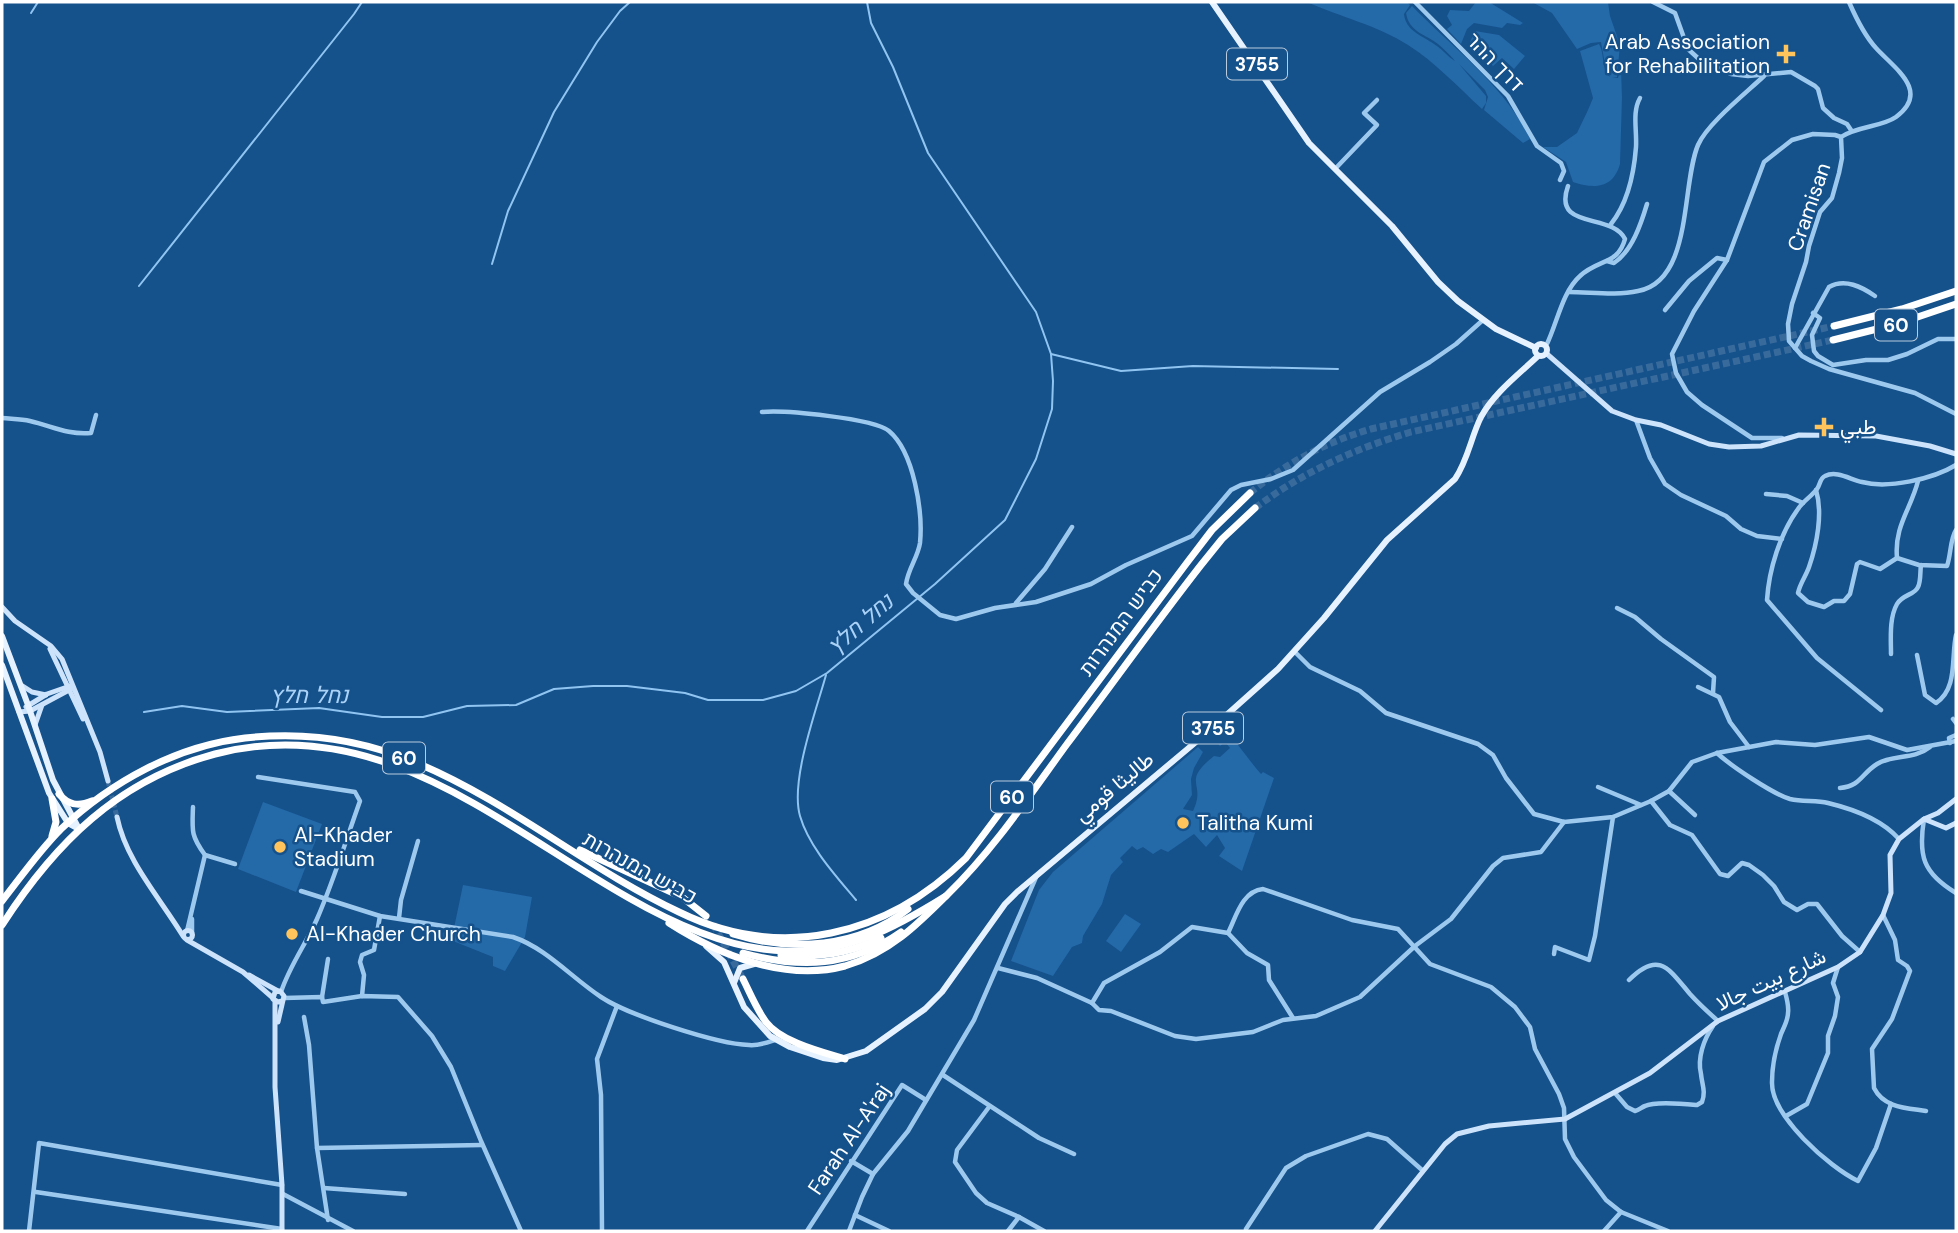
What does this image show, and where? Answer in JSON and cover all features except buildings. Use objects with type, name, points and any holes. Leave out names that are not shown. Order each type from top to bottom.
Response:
[{"type":"highway","name":"60","points":[[1834,326],[1902,309],[1956,291]]},
{"type":"highway","name":"60","points":[[1833,340],[1898,324],[1956,304]]},
{"type":"highway","name":"כביש המנהרות","points":[[71,821],[143,770],[205,746],[261,736],[338,738],[417,763],[470,789],[681,914],[728,933],[768,943],[848,948],[894,920],[965,858],[1212,530],[1250,493]]},
{"type":"highway","name":"כביש המנהרות","points":[[944,898],[965,878],[1006,827],[1201,565],[1255,508]]},
{"type":"highway","name":"כביש המנהרות","points":[[79,830],[123,794],[177,766],[243,748],[313,745],[369,756],[421,775],[473,803],[648,909]]},
{"type":"highway","points":[[49,841],[56,825],[55,797],[75,805],[86,804],[102,797]]},
{"type":"highway","name":"60","points":[[2,901],[49,841],[71,821]]},
{"type":"highway","points":[[534,827],[631,876],[682,897],[706,916]]},
{"type":"highway","name":"60","points":[[2,925],[47,861],[79,830]]},
{"type":"highway","name":"60","points":[[648,909],[714,937],[761,948],[797,951],[848,948],[879,935],[944,898]]},
{"type":"highway","name":"60","points":[[673,926],[744,950],[811,957],[892,939],[932,911],[944,898]]},
{"type":"highway","name":"60","points":[[648,909],[673,926],[715,947],[761,965],[797,970],[828,969],[848,948]]},
{"type":"highway","points":[[743,979],[764,1020],[779,1034],[845,1059]]},
{"type":"main road","name":"3755","points":[[1212,2],[1258,66],[1298,130],[1392,226],[1438,282],[1496,330],[1537,352]]},
{"type":"main road","points":[[1541,344],[1546,346],[1547,354],[1544,356],[1537,352],[1541,344]]},
{"type":"main road","name":"طاليثا قومي","points":[[845,1059],[866,1051],[925,1009],[942,992],[1005,904],[1037,874],[1203,736],[1295,652],[1387,540],[1455,479],[1493,399],[1537,352]]},
{"type":"main road","points":[[2,636],[35,725],[55,797]]},
{"type":"main road","points":[[2,666],[55,797],[79,830]]},
{"type":"main road","points":[[673,926],[718,955],[729,972],[744,1007],[775,1040],[823,1058],[845,1059]]},
{"type":"main road","points":[[734,985],[740,968],[747,964],[761,965]]},
{"type":"street","name":"דרך ההר","points":[[1415,2],[1508,96],[1536,146],[1561,163],[1564,172],[1560,180]]},
{"type":"street","points":[[1653,2],[1675,13],[1688,49],[1700,60],[1731,74],[1764,76],[1787,71],[1818,89],[1823,108],[1833,118],[1847,124],[1851,130]]},
{"type":"street","name":"Cramisan","points":[[1795,348],[1787,335],[1791,304],[1820,212],[1832,198],[1836,186],[1842,158],[1841,137],[1851,130],[1894,118],[1907,105],[1910,94],[1902,72],[1868,37],[1849,2]]},
{"type":"street","points":[[1569,292],[1640,291],[1661,279],[1676,255],[1693,160],[1700,140],[1764,76]]},
{"type":"street","points":[[1611,225],[1625,198],[1633,167],[1636,145],[1635,111],[1640,98]]},
{"type":"street","points":[[1335,169],[1377,125],[1364,113],[1377,100]]},
{"type":"street","points":[[1787,438],[1752,438],[1702,405],[1687,392],[1676,373],[1672,354],[1694,311],[1727,260],[1764,162],[1792,140],[1814,134],[1841,137]]},
{"type":"street","points":[[1546,346],[1577,278],[1615,258],[1622,250],[1625,239],[1622,233],[1611,225],[1583,220],[1572,214],[1566,205],[1565,195],[1569,186]]},
{"type":"street","points":[[1606,261],[1614,263],[1622,258],[1647,204]]},
{"type":"street","points":[[1665,310],[1689,281],[1717,258],[1727,260]]},
{"type":"street","points":[[1875,296],[1852,284],[1834,284],[1825,292],[1795,348],[1802,356],[1820,365],[1915,393],[1956,414]]},
{"type":"street","points":[[1813,313],[1820,318],[1812,335],[1814,351],[1833,365],[1888,360],[1938,339],[1956,339]]},
{"type":"street","points":[[762,412],[817,414],[886,428],[892,434],[909,463],[918,493],[920,542],[906,583],[929,607],[949,619],[965,617],[980,611],[1036,602],[1091,584],[1126,565],[1188,538],[1212,513],[1227,492],[1241,485],[1272,480],[1293,470],[1380,392],[1456,344],[1483,320]]},
{"type":"street","points":[[1547,354],[1612,411],[1661,425],[1709,444],[1729,447],[1761,446],[1799,435],[1876,436],[1956,454]]},
{"type":"street","points":[[2,418],[29,421],[57,431],[91,433],[96,415]]},
{"type":"street","points":[[1636,420],[1650,458],[1665,484],[1681,495],[1726,516],[1757,536],[1782,539]]},
{"type":"street","points":[[1881,710],[1817,658],[1783,617],[1769,605],[1768,584],[1782,539],[1802,503],[1816,490],[1822,478],[1827,475],[1845,475],[1871,484],[1918,481],[1956,465]]},
{"type":"street","points":[[1897,558],[1896,549],[1902,518],[1918,481]]},
{"type":"street","points":[[1816,490],[1820,501],[1816,540],[1798,593],[1808,602],[1824,607],[1834,601],[1844,601],[1850,594],[1857,564],[1860,562],[1880,569],[1897,558],[1921,565],[1947,566],[1956,530]]},
{"type":"street","points":[[1766,495],[1787,496],[1802,503]]},
{"type":"street","points":[[1016,604],[1045,569],[1072,527]]},
{"type":"street","points":[[1891,654],[1891,627],[1895,608],[1904,595],[1918,587],[1921,565]]},
{"type":"street","points":[[2,607],[62,659],[70,688],[100,752],[108,781]]},
{"type":"street","points":[[1617,608],[1635,617],[1714,677],[1713,693]]},
{"type":"street","points":[[1917,654],[1925,695],[1936,703],[1953,682],[1956,635]]},
{"type":"street","points":[[1295,652],[1310,667],[1360,691],[1387,713],[1478,744],[1493,754],[1511,786],[1534,814],[1564,822],[1614,817],[1641,806],[1669,791],[1692,762],[1717,753],[1776,742],[1815,745],[1869,737],[1907,750],[1956,741]]},
{"type":"street","points":[[21,685],[45,699]]},
{"type":"street","points":[[1698,687],[1719,697],[1730,722],[1749,747]]},
{"type":"street","points":[[19,712],[70,688]]},
{"type":"street","points":[[35,725],[45,699]]},
{"type":"street","points":[[1950,743],[1950,737],[1956,735]]},
{"type":"street","points":[[1840,788],[1858,783],[1878,763],[1914,756],[1923,753],[1930,746]]},
{"type":"street","points":[[1717,753],[1739,770],[1789,799],[1828,803],[1872,818],[1899,839],[1956,799]]},
{"type":"street","points":[[36,1192],[282,1230],[282,1185],[275,1087],[275,1039],[279,997],[289,969],[308,940],[326,900],[360,801],[355,792],[258,777]]},
{"type":"street","points":[[1598,787],[1641,806]]},
{"type":"street","points":[[1669,791],[1695,815]]},
{"type":"street","points":[[1651,801],[1670,825],[1692,835],[1720,874],[1728,876],[1742,863],[1749,865],[1774,886],[1791,908],[1817,904],[1842,936],[1860,952]]},
{"type":"street","points":[[193,807],[191,832],[198,848],[205,855],[235,864]]},
{"type":"street","points":[[117,817],[120,835],[129,853],[168,912],[205,950],[279,997],[322,997]]},
{"type":"street","points":[[1554,954],[1555,947],[1589,960],[1614,817]]},
{"type":"street","points":[[1924,819],[1946,828],[1956,823]]},
{"type":"street","points":[[1924,819],[1921,841],[1926,866],[1939,882],[1956,893]]},
{"type":"street","points":[[998,968],[1037,978],[1092,1003],[1099,1010],[1111,1011],[1175,1036],[1196,1039],[1253,1032],[1283,1020],[1316,1016],[1360,996],[1415,946],[1451,919],[1493,866],[1503,858],[1541,852],[1564,822]]},
{"type":"street","name":"شارع بيت جالا","points":[[1565,1119],[1650,1073],[1716,1024],[1838,967],[1860,952],[1882,915],[1891,893],[1891,855],[1899,839]]},
{"type":"street","points":[[399,919],[401,901],[418,841]]},
{"type":"street","points":[[188,935],[194,893],[205,855]]},
{"type":"street","points":[[849,1231],[873,1174],[908,1131],[974,1020],[1037,874]]},
{"type":"street","points":[[1228,933],[1245,900],[1256,890],[1263,889],[1352,920],[1389,925],[1398,929],[1430,964],[1491,988],[1515,1007],[1530,1027],[1535,1049],[1564,1108],[1565,1139],[1574,1157],[1606,1200],[1621,1212],[1668,1231]]},
{"type":"street","points":[[301,891],[380,916],[513,937],[525,942],[617,1006],[703,1036],[739,1044],[759,1045],[775,1040]]},
{"type":"street","points":[[1882,915],[1895,940],[1898,960],[1910,971],[1892,1019],[1872,1049],[1874,1088],[1877,1094],[1891,1104],[1926,1111]]},
{"type":"street","points":[[362,996],[364,975],[360,962],[362,955],[374,950],[380,916]]},
{"type":"street","points":[[1092,1003],[1104,983],[1160,953],[1192,927],[1228,933],[1247,953],[1268,965],[1269,980],[1293,1018]]},
{"type":"street","points":[[328,959],[323,1003],[362,996],[398,997],[424,1025],[451,1066],[482,1145],[521,1231]]},
{"type":"street","points":[[1615,1093],[1627,1107],[1635,1111],[1647,1104],[1678,1102],[1697,1105],[1702,1102],[1704,1087],[1700,1058],[1716,1024],[1674,974],[1661,965],[1650,964],[1629,980]]},
{"type":"street","points":[[1786,1116],[1807,1104],[1828,1053],[1828,1036],[1838,997],[1833,984],[1838,967]]},
{"type":"street","points":[[1785,992],[1788,1015],[1777,1046],[1772,1082],[1776,1102],[1829,1163],[1858,1181],[1876,1149],[1891,1104]]},
{"type":"street","points":[[602,1231],[601,1095],[597,1059],[617,1006]]},
{"type":"street","points":[[303,1017],[309,1045],[317,1148],[328,1220]]},
{"type":"street","points":[[943,1075],[1039,1138],[1074,1154]]},
{"type":"street","name":"Farah Al-A'raj","points":[[807,1231],[902,1085],[926,1100]]},
{"type":"street","points":[[989,1107],[957,1150],[954,1159],[976,1193],[987,1203],[1019,1217],[1035,1229],[1044,1231]]},
{"type":"street","points":[[1374,1231],[1422,1170],[1457,1134],[1489,1126],[1565,1119]]},
{"type":"street","points":[[1246,1229],[1286,1168],[1306,1156],[1368,1134],[1387,1139],[1422,1170]]},
{"type":"street","points":[[29,1231],[36,1192],[39,1143],[282,1185]]},
{"type":"street","points":[[317,1148],[482,1145]]},
{"type":"street","points":[[851,1161],[873,1174]]},
{"type":"street","points":[[324,1188],[405,1194]]},
{"type":"street","points":[[282,1194],[353,1231]]},
{"type":"street","points":[[1604,1231],[1621,1212]]},
{"type":"street","points":[[855,1215],[889,1231]]},
{"type":"street","points":[[1008,1231],[1019,1217]]},
{"type":"shaded area","points":[[1307,2],[1407,2],[1410,5],[1404,14],[1408,25],[1455,61],[1438,44],[1410,24],[1406,13],[1412,6],[1477,68],[1507,102],[1530,139],[1523,143],[1484,110],[1488,97],[1485,90],[1459,64],[1486,96],[1482,109],[1437,67],[1408,45]]},
{"type":"shaded area","points":[[1476,2],[1489,2],[1523,23],[1507,23],[1502,28],[1474,23],[1467,29],[1461,44],[1447,29],[1452,25],[1447,16],[1450,10],[1469,11]]},
{"type":"shaded area","points":[[1532,2],[1608,2],[1620,45],[1617,77],[1612,77],[1618,78],[1621,67],[1622,98],[1620,164],[1608,183],[1588,186],[1573,182],[1566,162],[1543,147],[1557,147],[1577,133],[1593,98],[1580,51],[1599,44],[1605,70],[1610,77],[1606,70],[1601,42],[1577,49],[1552,13]]},
{"type":"shaded area","points":[[1475,31],[1499,35],[1525,56],[1514,69],[1502,58],[1493,66],[1470,42]]},
{"type":"shaded area","points":[[1223,727],[1261,774],[1263,772],[1274,778],[1242,871],[1219,856],[1225,848],[1217,835],[1206,847],[1194,834],[1168,852],[1161,849],[1153,854],[1143,847],[1137,850],[1132,846],[1120,858],[1123,862],[1111,875],[1102,904],[1083,936],[1082,943],[1072,947],[1053,976],[1011,961],[1039,890],[1053,872],[1198,747],[1203,752],[1191,779],[1192,795],[1183,809],[1193,811],[1197,801],[1198,772],[1214,756],[1220,757],[1230,748],[1225,742],[1220,746],[1212,736]]},
{"type":"shaded area","name":"Al-Khader Stadium","points":[[263,802],[322,824],[296,892],[238,869]]},
{"type":"shaded area","points":[[463,885],[532,897],[525,937],[505,971],[493,966],[493,957],[438,935],[454,928]]},
{"type":"shaded area","points":[[1125,914],[1141,924],[1121,952],[1106,941]]},
{"type":"waterway","points":[[31,13],[38,2]]},
{"type":"waterway","points":[[139,286],[362,2]]},
{"type":"waterway","points":[[492,264],[508,211],[554,112],[597,42],[630,2]]},
{"type":"waterway","name":"נחל חלץ","points":[[144,712],[182,706],[227,712],[319,708],[382,717],[423,717],[467,706],[516,705],[554,689],[593,686],[627,686],[685,693],[708,700],[763,700],[796,691],[827,673],[935,584],[1005,520],[1036,459],[1052,409],[1051,354],[1036,312],[928,153],[893,67],[871,23],[867,2]]},
{"type":"waterway","points":[[1051,354],[1121,371],[1193,366],[1338,369]]},
{"type":"waterway","points":[[826,675],[801,765],[798,801],[800,816],[810,839],[856,900]]},
{"type":"tunnel","points":[[1250,493],[1307,455],[1338,440],[1371,429],[1834,326]]},
{"type":"tunnel","points":[[1255,508],[1292,483],[1330,463],[1411,432],[1833,340]]},
{"type":"tunnel","points":[[108,781],[117,817]]},
{"type":"tunnel","points":[[713,924],[743,979]]},
{"type":"place","name":"Arab Association for Rehabilitation","points":[[1786,54]]},
{"type":"place","name":"طبي","points":[[1824,427]]},
{"type":"place","name":"Talitha Kumi","points":[[1183,823]]},
{"type":"place","name":"Al-Khader Stadium","points":[[280,847]]},
{"type":"place","name":"Al-Khader Church","points":[[292,934]]}]
